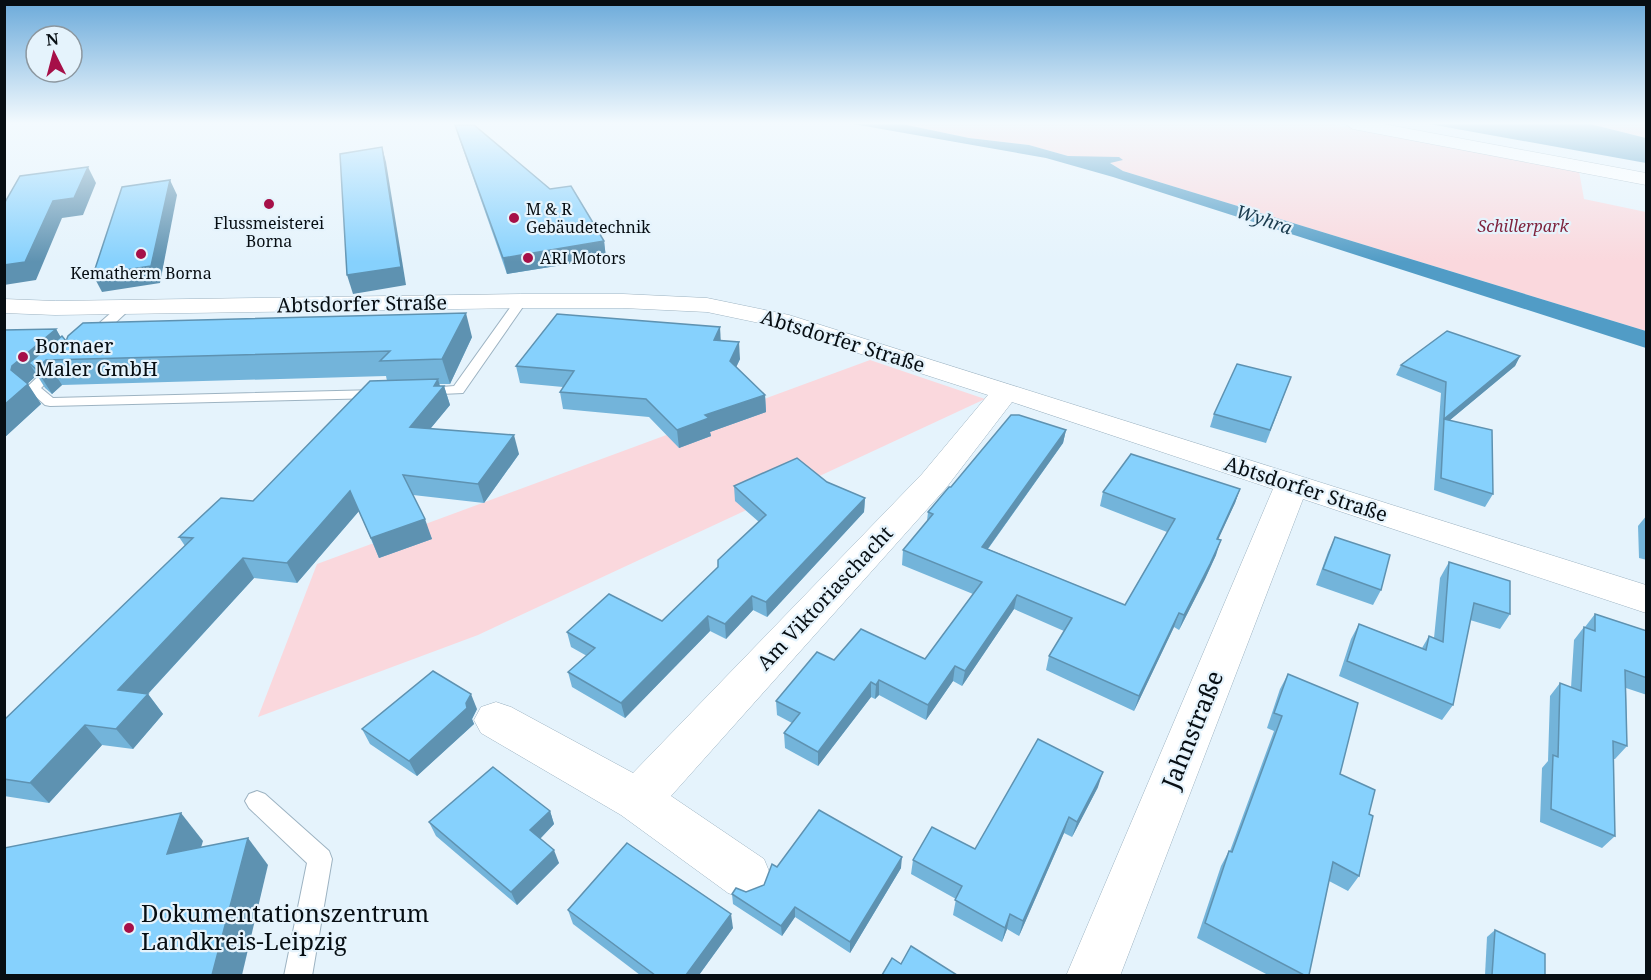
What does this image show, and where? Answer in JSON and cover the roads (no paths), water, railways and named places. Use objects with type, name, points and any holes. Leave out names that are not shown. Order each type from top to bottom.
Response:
[{"type":"street","points":[[1597,170],[1647,179]]},
{"type":"street","name":"Abtsdorfer Straße","points":[[4,306],[126,307],[521,301],[706,305],[780,320],[1647,599]]},
{"type":"street","name":"Am Viktoriaschacht","points":[[638,800],[934,481],[1006,391]]},
{"type":"street","name":"Jahnstraße","points":[[1093,975],[1292,484]]},
{"type":"street","points":[[496,720],[638,800],[746,876]]},
{"type":"lane","points":[[412,392],[458,390],[521,301]]},
{"type":"lane","points":[[83,344],[126,307]]},
{"type":"lane","points":[[67,358],[33,387],[50,402],[389,393]]},
{"type":"lane","points":[[257,801],[320,859],[298,975]]},
{"type":"water","name":"Wyhra","points":[[1087,170],[1121,170],[1646,331],[1646,348]]},
{"type":"place","name":"Flussmeisterei Borna","points":[[269,204]]},
{"type":"place","name":"M & R Gebäudetechnik","points":[[514,218]]},
{"type":"place","name":"Kematherm Borna","points":[[141,254]]},
{"type":"place","name":"ARI Motors","points":[[528,258]]},
{"type":"place","name":"Bornaer Maler GmbH","points":[[23,357]]},
{"type":"place","name":"Dokumentationszentrum Landkreis-Leipzig","points":[[129,928]]},
{"type":"park label","name":"Schillerpark","points":[[1523,226]]}]
